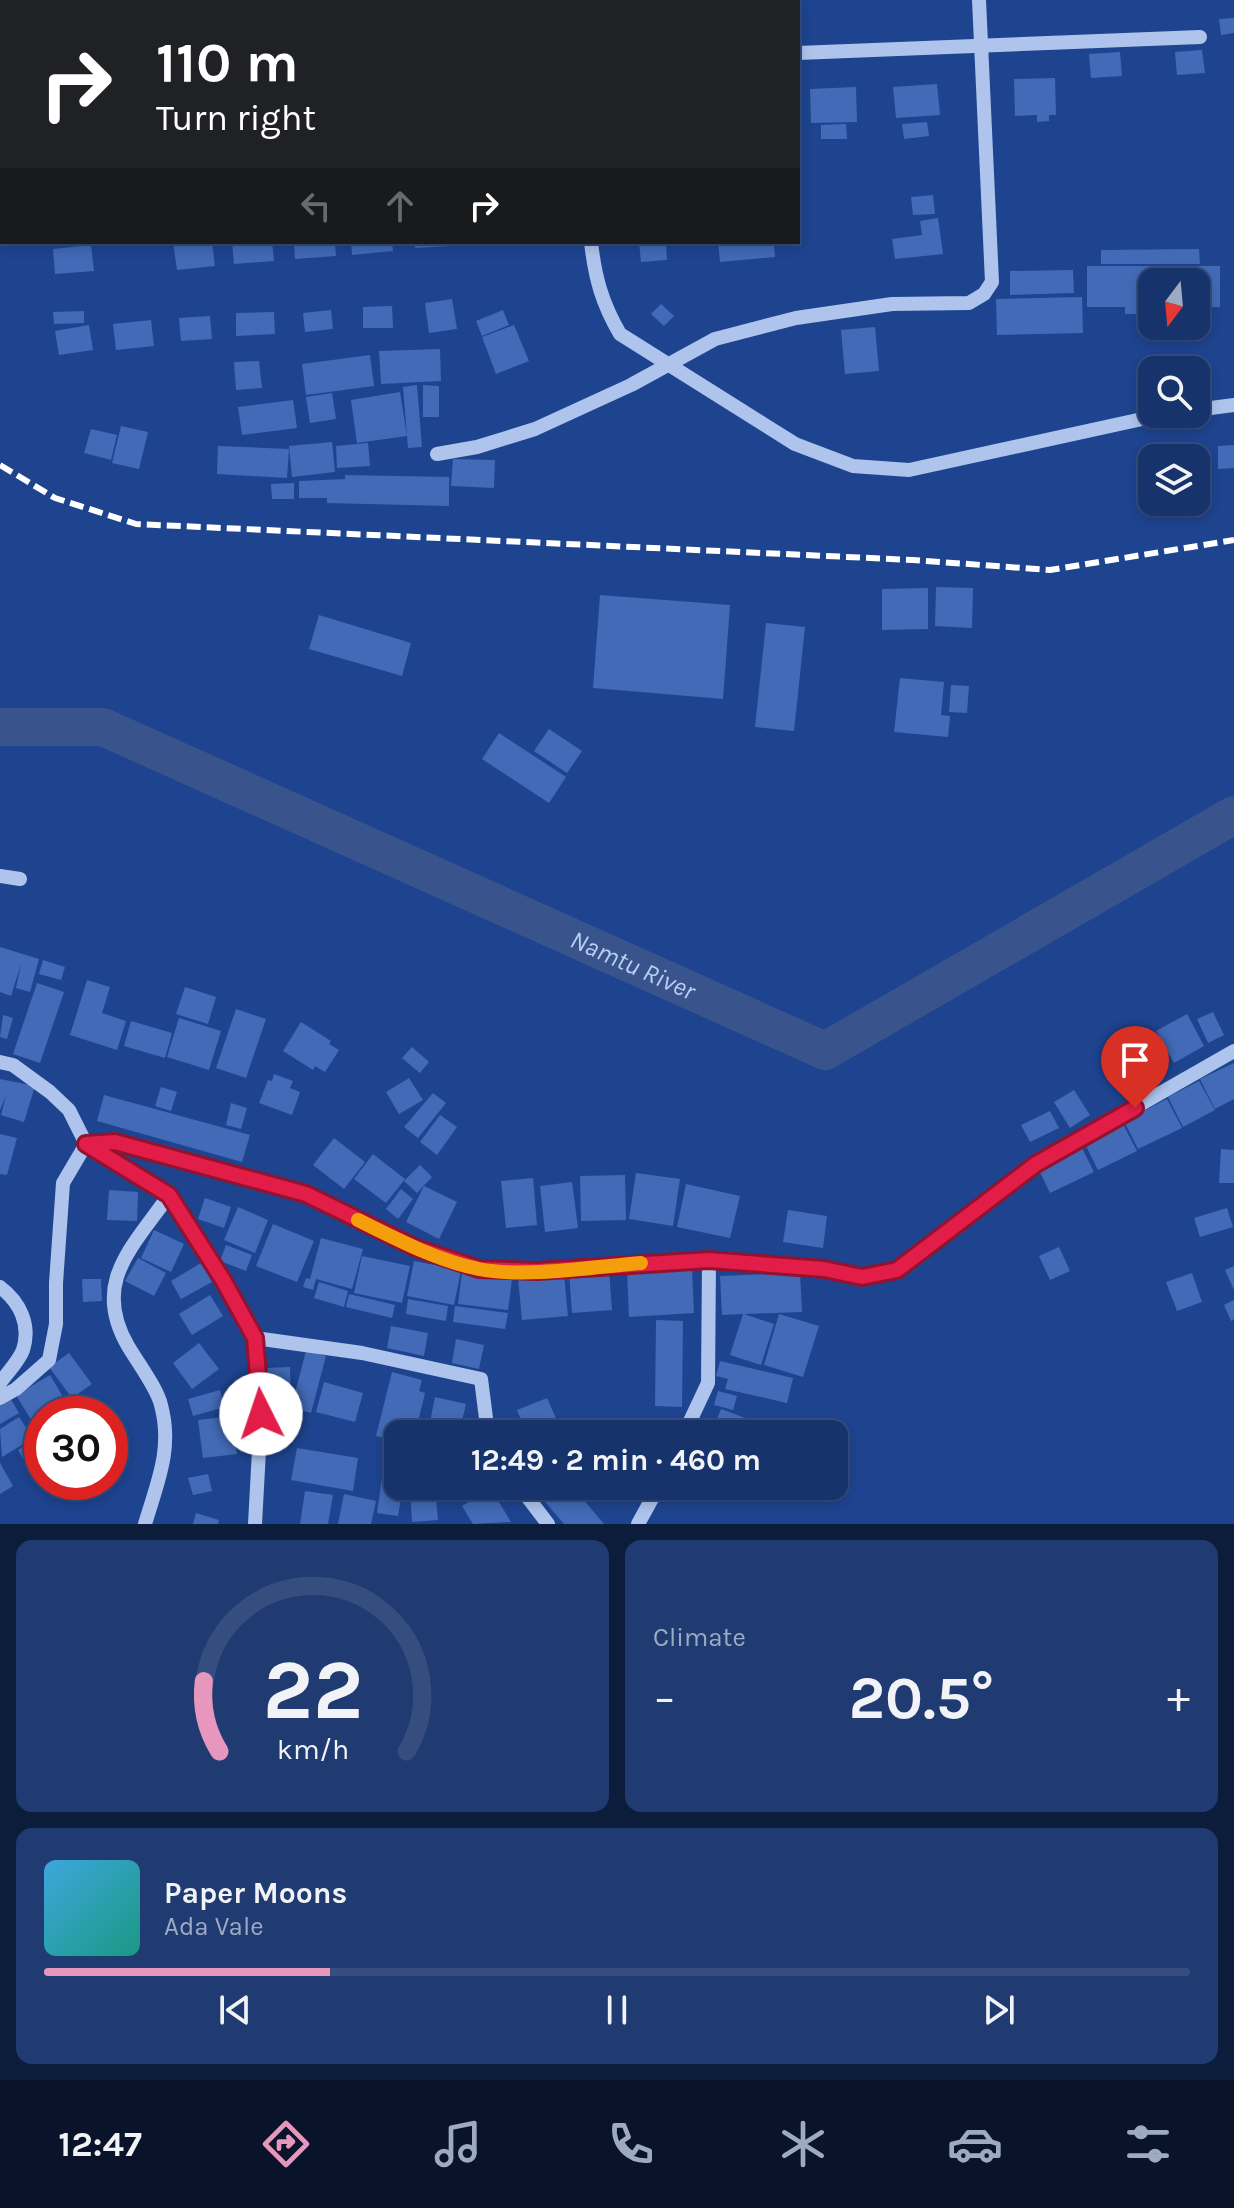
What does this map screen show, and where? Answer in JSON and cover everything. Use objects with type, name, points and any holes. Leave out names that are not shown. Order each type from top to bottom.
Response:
[{"type":"street","points":[[437,454],[477,447],[535,429],[631,385],[715,339],[796,318],[892,304],[969,303],[984,294],[992,282],[979,0]]},
{"type":"street","points":[[800,53],[1200,37]]},
{"type":"street","points":[[591,244],[604,307],[620,334],[795,444],[853,466],[909,470],[1138,420]]},
{"type":"street","points":[[1210,408],[1234,405]]},
{"type":"street","points":[[0,876],[20,879]]},
{"type":"street","points":[[86,1144],[115,1142],[306,1194],[416,1248],[479,1269],[537,1271],[709,1260],[824,1269],[862,1277],[897,1270],[1036,1164],[1234,1051]]},
{"type":"street","points":[[0,1062],[13,1065],[69,1110],[86,1144],[169,1195],[223,1280],[255,1338],[261,1414],[255,1524]]},
{"type":"street","points":[[0,1398],[16,1389],[49,1360],[56,1324],[63,1183],[86,1144]]},
{"type":"street","points":[[145,1524],[166,1452],[161,1403],[123,1338],[112,1310],[115,1279],[128,1254],[169,1195]]},
{"type":"street","points":[[691,1420],[708,1383],[709,1260]]},
{"type":"street","points":[[0,1287],[13,1297],[26,1323],[23,1352],[0,1383]]},
{"type":"street","points":[[255,1338],[362,1353],[481,1379],[486,1420]]},
{"type":"street","points":[[530,1500],[548,1524]]},
{"type":"street","points":[[638,1524],[651,1500]]},
{"type":"building","points":[[1234,18],[1234,33],[1221,35],[1219,19]]},
{"type":"building","points":[[1202,50],[1205,73],[1177,75],[1175,52]]},
{"type":"building","points":[[1120,52],[1122,76],[1091,78],[1089,54]]},
{"type":"building","points":[[1055,78],[1056,115],[1049,115],[1049,121],[1037,122],[1037,115],[1015,116],[1014,79]]},
{"type":"building","points":[[937,84],[940,115],[896,118],[893,87]]},
{"type":"building","points":[[856,87],[857,122],[811,123],[810,89]]},
{"type":"building","points":[[927,122],[929,136],[904,139],[902,124]]},
{"type":"building","points":[[846,124],[847,139],[821,139],[821,125]]},
{"type":"building","points":[[933,195],[935,214],[913,215],[911,197]]},
{"type":"building","points":[[938,218],[943,254],[895,259],[892,239],[922,235],[920,221]]},
{"type":"building","points":[[173,244],[212,244],[215,266],[177,270]]},
{"type":"building","points":[[232,244],[272,244],[274,261],[234,264]]},
{"type":"building","points":[[294,244],[335,244],[336,256],[295,259]]},
{"type":"building","points":[[351,244],[392,244],[393,251],[352,255]]},
{"type":"building","points":[[414,244],[453,244],[453,246],[415,248]]},
{"type":"building","points":[[639,244],[666,244],[667,260],[641,262]]},
{"type":"building","points":[[718,244],[774,244],[775,257],[720,262]]},
{"type":"building","points":[[91,245],[94,271],[55,274],[53,249]]},
{"type":"building","points":[[1199,249],[1200,264],[1101,264],[1101,250]]},
{"type":"building","points":[[1087,266],[1220,266],[1220,307],[1210,307],[1210,268],[1138,268],[1138,314],[1125,314],[1125,307],[1087,307]]},
{"type":"building","points":[[1073,270],[1074,293],[1010,295],[1010,271]]},
{"type":"building","points":[[1082,297],[1083,333],[997,335],[996,299]]},
{"type":"building","points":[[452,299],[457,329],[429,333],[425,303]]},
{"type":"building","points":[[661,304],[674,316],[664,326],[651,314]]},
{"type":"building","points":[[392,306],[393,328],[363,328],[363,307]]},
{"type":"building","points":[[331,310],[333,329],[305,332],[303,313]]},
{"type":"building","points":[[503,310],[509,325],[482,336],[476,321]]},
{"type":"building","points":[[84,311],[84,323],[54,324],[53,312]]},
{"type":"building","points":[[274,312],[275,334],[236,336],[236,313]]},
{"type":"building","points":[[210,316],[212,339],[181,341],[179,318]]},
{"type":"building","points":[[151,320],[154,346],[116,350],[113,324]]},
{"type":"building","points":[[89,325],[93,350],[59,355],[55,331]]},
{"type":"building","points":[[514,325],[529,361],[496,374],[482,337]]},
{"type":"building","points":[[875,327],[879,371],[845,374],[841,330]]},
{"type":"building","points":[[440,349],[441,381],[381,384],[379,351]]},
{"type":"building","points":[[370,355],[374,386],[306,395],[302,364]]},
{"type":"building","points":[[259,361],[262,388],[236,390],[234,362]]},
{"type":"building","points":[[417,385],[422,447],[408,448],[403,387]]},
{"type":"building","points":[[423,385],[439,386],[439,417],[423,417]]},
{"type":"building","points":[[400,392],[407,436],[357,443],[351,400]]},
{"type":"building","points":[[332,393],[336,419],[310,423],[306,397]]},
{"type":"building","points":[[293,400],[297,428],[242,435],[238,407]]},
{"type":"building","points":[[121,426],[148,432],[139,469],[112,463]]},
{"type":"building","points":[[91,429],[117,435],[111,460],[84,453]]},
{"type":"building","points":[[332,442],[335,472],[292,477],[289,446]]},
{"type":"building","points":[[368,443],[370,466],[337,468],[336,446]]},
{"type":"building","points":[[1234,445],[1234,468],[1218,469],[1218,446]]},
{"type":"building","points":[[218,446],[289,449],[287,478],[217,474]]},
{"type":"building","points":[[453,459],[495,460],[494,488],[451,486]]},
{"type":"building","points":[[345,475],[449,477],[449,506],[327,503],[327,498],[299,498],[299,481],[345,479]]},
{"type":"building","points":[[294,483],[294,499],[272,499],[271,484]]},
{"type":"building","points":[[936,587],[973,588],[972,628],[935,626]]},
{"type":"building","points":[[928,588],[928,629],[882,630],[882,589]]},
{"type":"building","points":[[600,595],[730,605],[723,699],[593,688]]},
{"type":"building","points":[[319,615],[411,643],[402,676],[309,649]]},
{"type":"building","points":[[766,623],[805,627],[794,731],[755,727]]},
{"type":"building","points":[[900,678],[944,682],[941,715],[950,716],[948,737],[894,732]]},
{"type":"building","points":[[951,685],[969,686],[967,713],[949,712]]},
{"type":"building","points":[[549,729],[582,751],[567,773],[534,751]]},
{"type":"building","points":[[499,733],[566,777],[549,803],[482,759]]},
{"type":"building","points":[[0,947],[39,959],[30,992],[16,988],[21,964],[11,996],[0,992]]},
{"type":"building","points":[[43,960],[65,967],[61,980],[39,974]]},
{"type":"building","points":[[87,980],[110,987],[102,1013],[126,1021],[117,1050],[70,1035]]},
{"type":"building","points":[[37,983],[64,992],[40,1063],[13,1054]]},
{"type":"building","points":[[185,987],[216,997],[208,1024],[176,1014]]},
{"type":"building","points":[[236,1009],[266,1019],[246,1078],[216,1068]]},
{"type":"building","points":[[1213,1012],[1224,1035],[1208,1043],[1197,1019]]},
{"type":"building","points":[[1187,1014],[1204,1046],[1174,1063],[1156,1031]]},
{"type":"building","points":[[3,1015],[13,1018],[7,1039],[0,1037]]},
{"type":"building","points":[[179,1018],[221,1031],[209,1070],[167,1057]]},
{"type":"building","points":[[131,1021],[172,1033],[165,1058],[124,1046]]},
{"type":"building","points":[[301,1022],[331,1041],[329,1044],[339,1050],[325,1072],[315,1066],[313,1070],[283,1051]]},
{"type":"building","points":[[1152,1035],[1168,1064],[1146,1076],[1131,1047]]},
{"type":"building","points":[[412,1047],[429,1062],[420,1073],[402,1058]]},
{"type":"building","points":[[1234,1063],[1234,1099],[1215,1109],[1200,1079]]},
{"type":"building","points":[[274,1074],[293,1081],[290,1088],[300,1092],[292,1115],[259,1103],[268,1080],[272,1081]]},
{"type":"building","points":[[409,1078],[423,1100],[399,1114],[386,1092]]},
{"type":"building","points":[[0,1079],[35,1086],[24,1122],[1,1115],[6,1095],[0,1110]]},
{"type":"building","points":[[1199,1081],[1215,1110],[1183,1127],[1168,1097]]},
{"type":"building","points":[[161,1087],[177,1092],[171,1111],[155,1106]]},
{"type":"building","points":[[1074,1090],[1090,1115],[1070,1128],[1054,1102]]},
{"type":"building","points":[[433,1093],[446,1103],[418,1138],[404,1127]]},
{"type":"building","points":[[104,1095],[250,1135],[242,1162],[97,1121]]},
{"type":"building","points":[[1167,1099],[1182,1128],[1138,1149],[1124,1121]]},
{"type":"building","points":[[231,1103],[247,1108],[241,1129],[226,1125]]},
{"type":"building","points":[[1050,1111],[1059,1128],[1030,1142],[1021,1125]]},
{"type":"building","points":[[440,1115],[457,1127],[437,1155],[420,1142]]},
{"type":"building","points":[[1123,1124],[1137,1151],[1098,1170],[1085,1144]]},
{"type":"building","points":[[0,1134],[17,1138],[7,1175],[0,1174]]},
{"type":"building","points":[[334,1138],[365,1162],[344,1189],[313,1165]]},
{"type":"building","points":[[1082,1148],[1094,1172],[1050,1193],[1039,1170]]},
{"type":"building","points":[[1221,1149],[1234,1150],[1234,1183],[1219,1183]]},
{"type":"building","points":[[373,1154],[405,1179],[386,1203],[354,1179]]},
{"type":"building","points":[[420,1165],[432,1177],[417,1193],[404,1181]]},
{"type":"building","points":[[636,1173],[680,1179],[673,1226],[629,1219]]},
{"type":"building","points":[[625,1175],[626,1220],[581,1221],[580,1176]]},
{"type":"building","points":[[533,1178],[537,1225],[506,1228],[501,1181]]},
{"type":"building","points":[[572,1182],[578,1228],[545,1232],[540,1186]]},
{"type":"building","points":[[686,1184],[740,1196],[730,1238],[677,1227]]},
{"type":"building","points":[[424,1186],[457,1202],[439,1239],[406,1222]]},
{"type":"building","points":[[401,1189],[413,1199],[398,1219],[386,1209]]},
{"type":"building","points":[[109,1190],[138,1192],[137,1221],[107,1220]]},
{"type":"building","points":[[205,1198],[231,1207],[224,1228],[198,1219]]},
{"type":"building","points":[[238,1207],[268,1220],[255,1253],[224,1240]]},
{"type":"building","points":[[1227,1208],[1233,1227],[1200,1237],[1194,1218]]},
{"type":"building","points":[[788,1210],[827,1216],[823,1248],[783,1242]]},
{"type":"building","points":[[273,1224],[314,1241],[297,1282],[256,1266]]},
{"type":"building","points":[[154,1230],[184,1244],[171,1272],[141,1258]]},
{"type":"building","points":[[321,1238],[363,1249],[352,1289],[316,1279],[313,1290],[303,1287],[306,1278],[310,1279]]},
{"type":"building","points":[[226,1245],[252,1255],[246,1271],[220,1261]]},
{"type":"building","points":[[1059,1247],[1070,1271],[1050,1280],[1039,1256]]},
{"type":"building","points":[[362,1256],[410,1266],[402,1303],[354,1293]]},
{"type":"building","points":[[138,1258],[166,1273],[154,1296],[125,1281]]},
{"type":"building","points":[[414,1261],[461,1270],[454,1305],[407,1296]]},
{"type":"building","points":[[201,1263],[212,1282],[181,1299],[171,1281]]},
{"type":"building","points":[[1234,1266],[1234,1290],[1225,1270]]},
{"type":"building","points":[[692,1268],[694,1313],[629,1317],[627,1271]]},
{"type":"building","points":[[609,1269],[612,1310],[572,1313],[569,1272]]},
{"type":"building","points":[[462,1273],[512,1279],[508,1310],[458,1304]]},
{"type":"building","points":[[800,1273],[802,1312],[744,1314],[774,1324],[761,1365],[730,1355],[743,1314],[722,1315],[720,1276]]},
{"type":"building","points":[[1192,1273],[1202,1302],[1177,1311],[1166,1282]]},
{"type":"building","points":[[564,1274],[568,1316],[522,1320],[518,1278]]},
{"type":"building","points":[[82,1279],[101,1279],[102,1301],[83,1302]]},
{"type":"building","points":[[319,1282],[348,1291],[344,1307],[314,1298]]},
{"type":"building","points":[[349,1294],[395,1305],[392,1318],[346,1307]]},
{"type":"building","points":[[210,1295],[223,1316],[192,1335],[179,1314]]},
{"type":"building","points":[[408,1299],[448,1306],[446,1321],[406,1314]]},
{"type":"building","points":[[1234,1300],[1234,1319],[1231,1321],[1224,1305]]},
{"type":"building","points":[[455,1306],[508,1313],[505,1329],[453,1322]]},
{"type":"building","points":[[779,1314],[819,1326],[803,1377],[764,1365]]},
{"type":"building","points":[[656,1320],[683,1321],[682,1407],[655,1406]]},
{"type":"building","points":[[391,1326],[428,1333],[424,1356],[387,1348]]},
{"type":"building","points":[[456,1339],[484,1345],[479,1369],[452,1363]]},
{"type":"building","points":[[199,1343],[219,1369],[192,1389],[173,1363]]},
{"type":"building","points":[[306,1351],[326,1356],[311,1413],[291,1408]]},
{"type":"building","points":[[69,1353],[92,1384],[71,1396],[49,1367]]},
{"type":"building","points":[[720,1361],[793,1378],[787,1403],[725,1389],[728,1379],[716,1376]]},
{"type":"building","points":[[290,1367],[291,1394],[266,1395],[265,1368]]},
{"type":"building","points":[[392,1372],[422,1380],[419,1391],[425,1393],[418,1420],[384,1420],[384,1438],[376,1436]]},
{"type":"building","points":[[50,1375],[62,1396],[24,1396],[24,1408],[16,1395]]},
{"type":"building","points":[[324,1382],[363,1393],[355,1422],[316,1412]]},
{"type":"building","points":[[220,1390],[225,1407],[193,1416],[188,1399]]},
{"type":"building","points":[[718,1391],[737,1396],[733,1410],[714,1405]]},
{"type":"building","points":[[9,1396],[19,1413],[0,1424],[0,1402]]},
{"type":"building","points":[[289,1397],[292,1420],[268,1423],[265,1400]]},
{"type":"building","points":[[435,1397],[466,1404],[462,1420],[430,1420]]},
{"type":"building","points":[[547,1398],[557,1420],[521,1420],[517,1410]]},
{"type":"building","points":[[721,1409],[748,1419],[748,1420],[717,1420]]},
{"type":"building","points":[[232,1416],[237,1454],[203,1458],[198,1420]]},
{"type":"building","points":[[19,1417],[24,1424],[24,1444],[2,1457],[0,1429]]},
{"type":"building","points":[[24,1447],[24,1460],[18,1450]]},
{"type":"building","points":[[297,1448],[358,1458],[353,1491],[291,1480]]},
{"type":"building","points":[[0,1463],[13,1486],[0,1494]]},
{"type":"building","points":[[208,1474],[212,1491],[193,1495],[188,1478]]},
{"type":"building","points":[[382,1478],[384,1500],[401,1500],[398,1516],[377,1513]]},
{"type":"building","points":[[305,1491],[333,1495],[328,1524],[300,1524]]},
{"type":"building","points":[[344,1494],[376,1501],[371,1524],[338,1524]]},
{"type":"building","points":[[411,1500],[436,1500],[438,1520],[412,1522]]},
{"type":"building","points":[[472,1500],[498,1500],[511,1522],[473,1524],[462,1506]]},
{"type":"building","points":[[544,1500],[584,1500],[604,1524],[564,1524]]},
{"type":"building","points":[[196,1513],[219,1520],[218,1524],[193,1524]]},
{"type":"waterway","name":"Namtu River","points":[[0,727],[103,727],[825,1051],[1234,815]]},
{"type":"railway","points":[[0,465],[55,498],[136,524],[913,560],[1050,570],[1234,540]]},
{"type":"slow traffic","points":[[358,1220],[416,1248],[479,1269],[537,1271],[641,1263]]},
{"type":"route","points":[[261,1414],[255,1338],[223,1280],[169,1195],[86,1144],[115,1142],[306,1194],[416,1248],[479,1269],[537,1271],[709,1260],[824,1269],[862,1277],[897,1270],[1036,1164],[1135,1108]]}]
